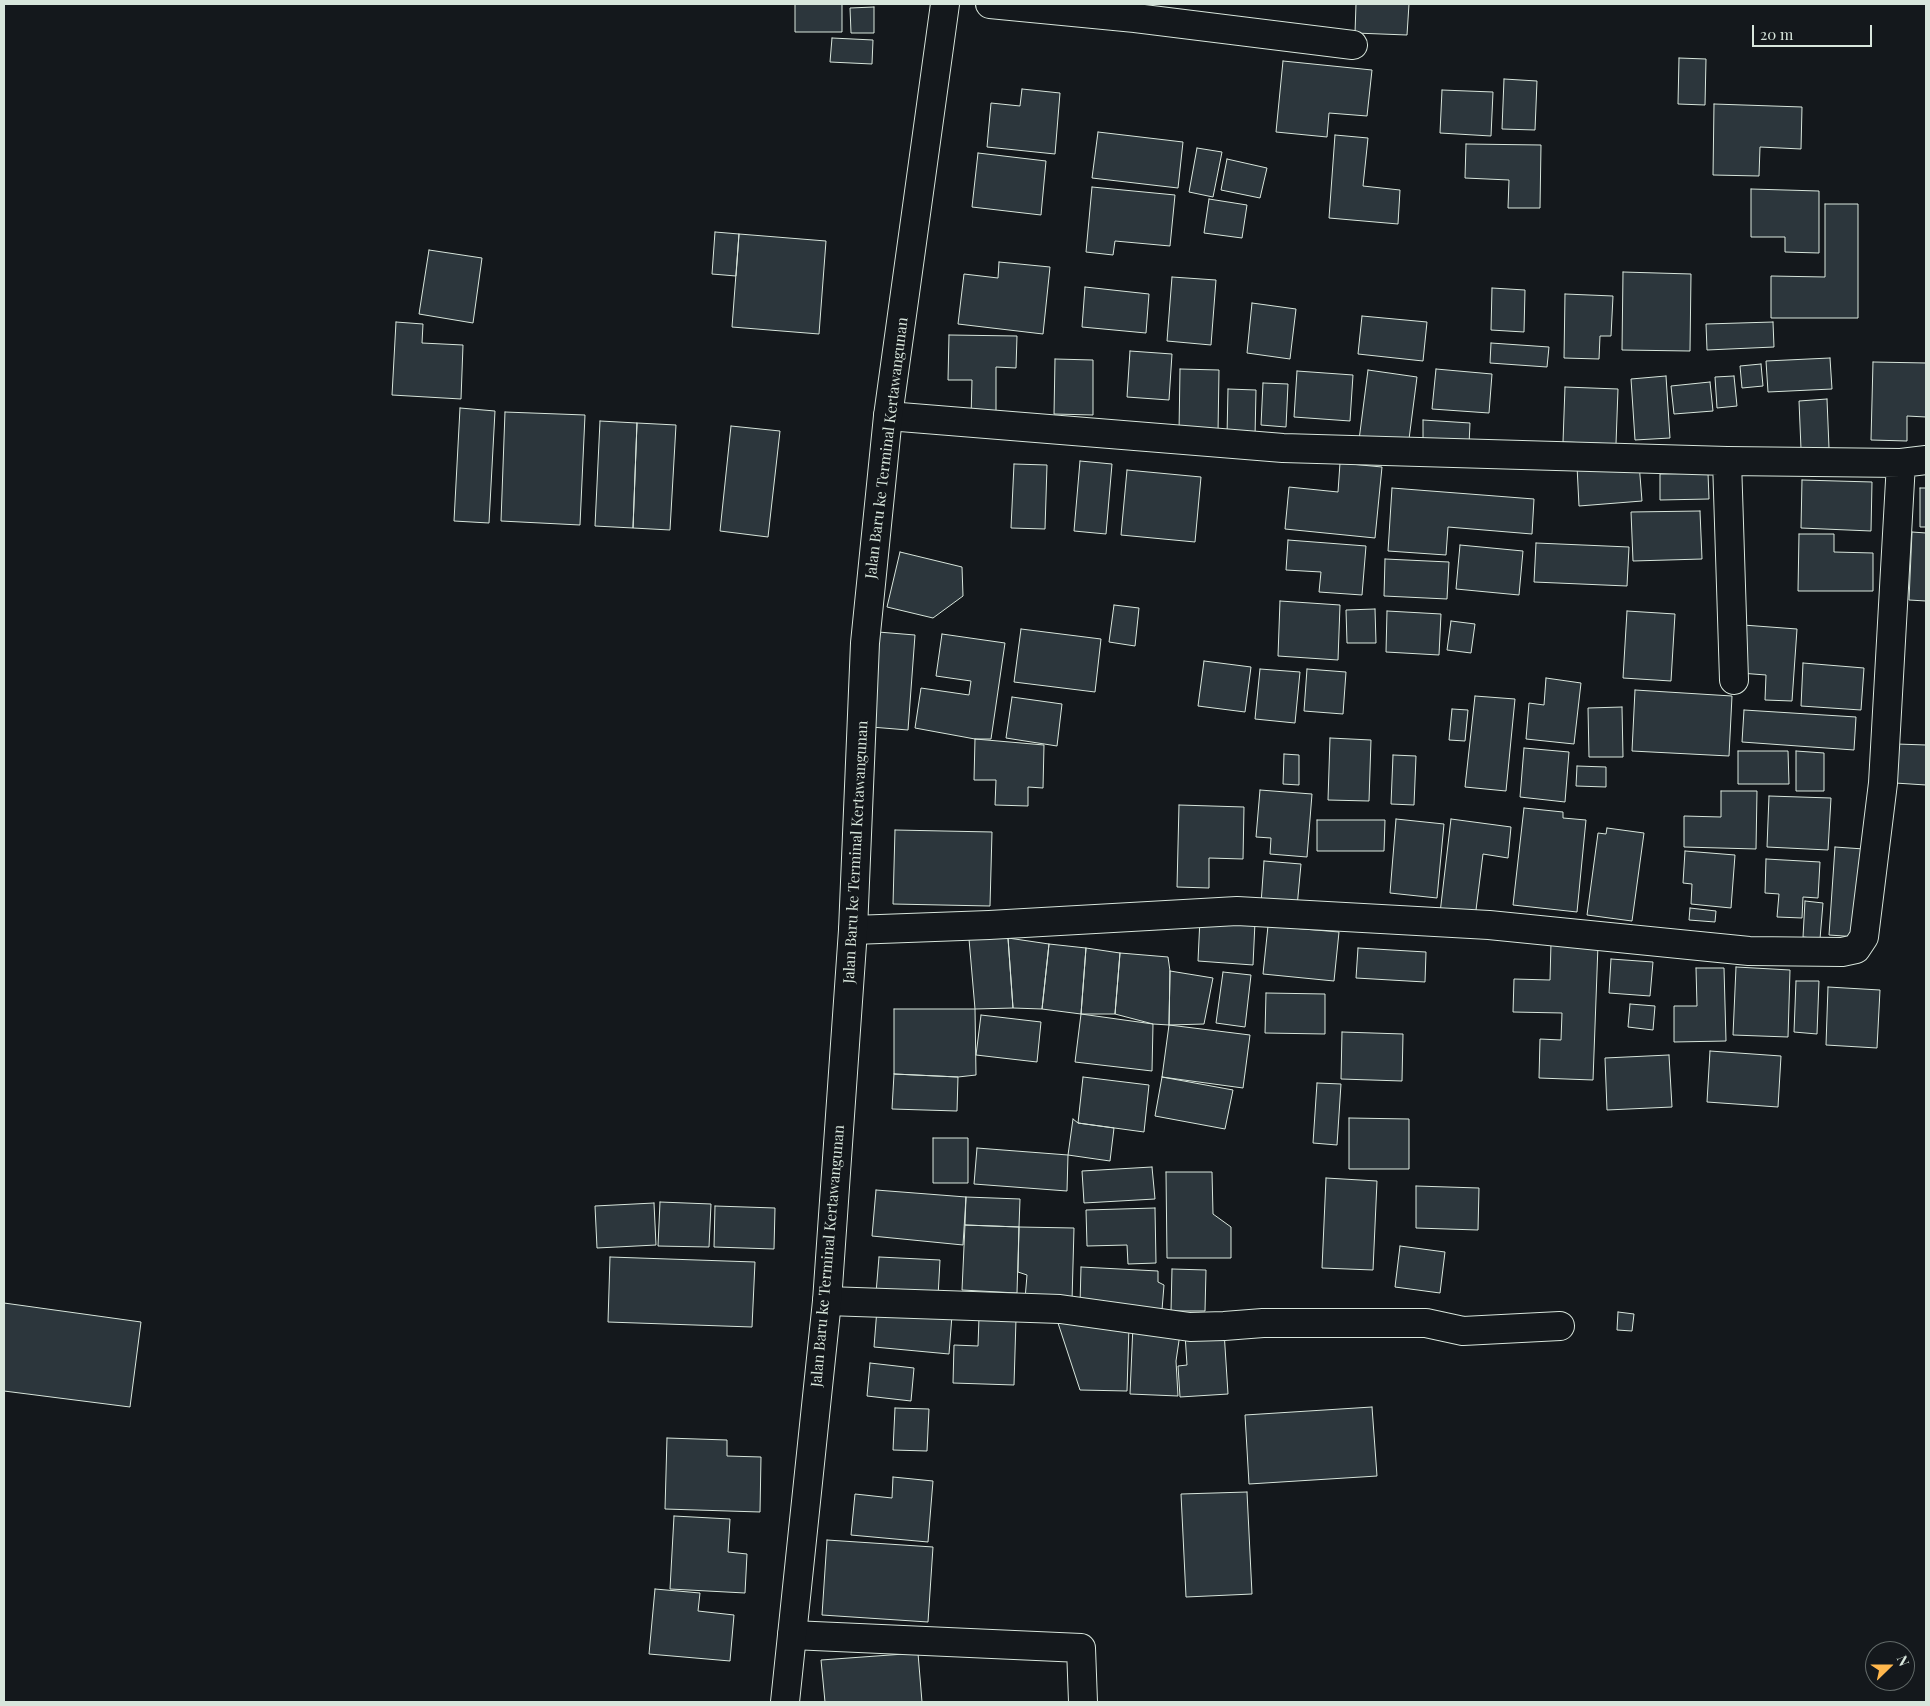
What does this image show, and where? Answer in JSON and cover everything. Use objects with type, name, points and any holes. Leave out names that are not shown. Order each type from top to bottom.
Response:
[{"type":"street","name":"Jalan Baru ke Terminal Kertawangunan","points":[[786,1702],[827,1301],[853,930],[865,643],[888,416],[946,4]]},
{"type":"street","points":[[990,4],[1135,18],[1353,45]]},
{"type":"street","points":[[853,930],[989,925],[1237,911],[1489,925],[1749,950],[1842,952],[1856,949],[1864,938],[1883,783],[1914,462],[1727,461],[1283,448],[888,416]]},
{"type":"street","points":[[1727,461],[1734,680]]},
{"type":"street","points":[[827,1301],[1060,1309],[1190,1327],[1263,1323],[1426,1323],[1463,1331],[1560,1326]]},
{"type":"street","points":[[792,1635],[1082,1648],[1083,1702]]},
{"type":"building","points":[[795,4],[842,4],[842,32],[795,32]]},
{"type":"building","points":[[1356,4],[1409,4],[1407,35],[1355,33]]},
{"type":"building","points":[[874,7],[874,33],[851,33],[850,8]]},
{"type":"building","points":[[832,38],[873,40],[872,64],[830,62]]},
{"type":"building","points":[[1679,58],[1706,59],[1705,105],[1678,104]]},
{"type":"building","points":[[1283,61],[1372,70],[1367,116],[1329,113],[1327,137],[1276,132]]},
{"type":"building","points":[[1504,79],[1537,81],[1535,130],[1502,129]]},
{"type":"building","points":[[1022,89],[1060,93],[1055,154],[987,147],[991,103],[1020,106]]},
{"type":"building","points":[[1442,90],[1493,92],[1491,136],[1440,133]]},
{"type":"building","points":[[1714,104],[1802,107],[1801,149],[1760,147],[1759,176],[1713,175]]},
{"type":"building","points":[[1098,132],[1183,142],[1178,188],[1092,178]]},
{"type":"building","points":[[1335,135],[1368,138],[1363,186],[1400,190],[1398,224],[1329,218]]},
{"type":"building","points":[[1466,144],[1541,145],[1540,208],[1508,208],[1509,180],[1465,178]]},
{"type":"building","points":[[1197,148],[1222,152],[1213,197],[1189,192]]},
{"type":"building","points":[[978,153],[1046,161],[1041,215],[972,207]]},
{"type":"building","points":[[1227,159],[1267,168],[1260,198],[1221,190]]},
{"type":"building","points":[[1092,187],[1175,195],[1170,246],[1115,241],[1113,255],[1086,252]]},
{"type":"building","points":[[1751,189],[1819,191],[1819,253],[1785,252],[1785,237],[1751,237]]},
{"type":"building","points":[[1209,199],[1247,205],[1242,238],[1204,233]]},
{"type":"building","points":[[1825,204],[1858,204],[1858,318],[1771,318],[1771,276],[1825,277]]},
{"type":"building","points":[[715,232],[739,234],[736,276],[712,274]]},
{"type":"building","points":[[739,234],[826,241],[819,334],[732,327]]},
{"type":"building","points":[[429,250],[482,258],[473,323],[419,314]]},
{"type":"building","points":[[999,262],[1050,267],[1043,334],[958,324],[964,274],[998,278]]},
{"type":"building","points":[[1623,272],[1691,274],[1690,351],[1622,350]]},
{"type":"building","points":[[1172,277],[1216,280],[1211,345],[1167,341]]},
{"type":"building","points":[[1085,287],[1149,294],[1146,333],[1082,327]]},
{"type":"building","points":[[1492,288],[1525,290],[1524,332],[1491,330]]},
{"type":"building","points":[[1565,294],[1613,296],[1611,336],[1600,336],[1599,359],[1564,358]]},
{"type":"building","points":[[1252,303],[1296,309],[1290,359],[1247,353]]},
{"type":"building","points":[[1362,316],[1427,322],[1423,361],[1358,354]]},
{"type":"building","points":[[396,322],[423,324],[422,343],[463,345],[461,399],[392,395]]},
{"type":"building","points":[[1773,322],[1774,347],[1707,350],[1706,324]]},
{"type":"building","points":[[949,335],[1017,336],[1016,368],[996,367],[996,418],[971,418],[972,380],[948,380]]},
{"type":"building","points":[[1491,343],[1549,347],[1547,367],[1490,363]]},
{"type":"building","points":[[1130,351],[1172,354],[1169,400],[1127,397]]},
{"type":"building","points":[[1830,358],[1832,389],[1768,392],[1766,361]]},
{"type":"building","points":[[1055,359],[1093,360],[1093,415],[1054,414]]},
{"type":"building","points":[[1873,362],[1926,363],[1926,417],[1907,416],[1907,441],[1871,440]]},
{"type":"building","points":[[1761,364],[1763,386],[1742,388],[1740,366]]},
{"type":"building","points":[[1180,369],[1219,370],[1218,433],[1179,432]]},
{"type":"building","points":[[1436,369],[1492,374],[1489,413],[1432,409]]},
{"type":"building","points":[[1368,370],[1417,377],[1408,447],[1359,440]]},
{"type":"building","points":[[1297,371],[1353,375],[1350,421],[1294,417]]},
{"type":"building","points":[[1666,376],[1670,438],[1635,440],[1631,379]]},
{"type":"building","points":[[1734,376],[1737,406],[1717,408],[1715,377]]},
{"type":"building","points":[[1710,382],[1713,411],[1674,414],[1671,386]]},
{"type":"building","points":[[1263,383],[1288,384],[1286,427],[1261,425]]},
{"type":"building","points":[[1565,387],[1618,389],[1616,444],[1563,442]]},
{"type":"building","points":[[1228,389],[1256,390],[1255,437],[1227,436]]},
{"type":"building","points":[[1827,399],[1829,448],[1801,449],[1799,401]]},
{"type":"building","points":[[460,408],[495,411],[489,523],[454,521]]},
{"type":"building","points":[[505,412],[585,415],[580,525],[501,521]]},
{"type":"building","points":[[1423,420],[1470,423],[1469,445],[1423,443]]},
{"type":"building","points":[[600,421],[637,423],[633,528],[595,526]]},
{"type":"building","points":[[637,423],[676,425],[670,530],[633,528]]},
{"type":"building","points":[[731,426],[780,431],[768,537],[720,531]]},
{"type":"building","points":[[1080,461],[1112,464],[1106,534],[1074,531]]},
{"type":"building","points":[[1340,463],[1382,467],[1375,538],[1285,529],[1289,487],[1338,492]]},
{"type":"building","points":[[1639,463],[1642,501],[1579,506],[1577,466]]},
{"type":"building","points":[[1014,464],[1047,465],[1045,529],[1011,528]]},
{"type":"building","points":[[1127,470],[1201,477],[1195,542],[1121,535]]},
{"type":"building","points":[[1708,473],[1709,499],[1660,500],[1660,474]]},
{"type":"building","points":[[1802,480],[1872,482],[1871,531],[1801,528]]},
{"type":"building","points":[[1392,488],[1534,499],[1532,534],[1448,527],[1446,555],[1388,551]]},
{"type":"building","points":[[1920,488],[1926,488],[1926,527],[1920,527]]},
{"type":"building","points":[[1700,511],[1702,559],[1633,561],[1631,512]]},
{"type":"building","points":[[1912,532],[1926,533],[1926,601],[1909,600]]},
{"type":"building","points":[[1799,534],[1834,534],[1834,552],[1873,553],[1873,591],[1798,591]]},
{"type":"building","points":[[1288,540],[1366,546],[1362,595],[1319,592],[1321,572],[1286,570]]},
{"type":"building","points":[[1536,543],[1629,547],[1627,586],[1534,582]]},
{"type":"building","points":[[1460,545],[1523,551],[1519,595],[1456,589]]},
{"type":"building","points":[[900,552],[962,567],[963,596],[933,618],[887,607]]},
{"type":"building","points":[[1385,559],[1449,562],[1447,599],[1384,596]]},
{"type":"building","points":[[1280,601],[1340,605],[1338,660],[1278,656]]},
{"type":"building","points":[[1114,605],[1139,608],[1135,646],[1109,642]]},
{"type":"building","points":[[1375,609],[1376,643],[1347,643],[1346,610]]},
{"type":"building","points":[[1387,611],[1441,614],[1439,655],[1386,652]]},
{"type":"building","points":[[1627,611],[1675,614],[1671,681],[1623,678]]},
{"type":"building","points":[[1451,621],[1475,624],[1471,653],[1447,650]]},
{"type":"building","points":[[1743,625],[1797,629],[1792,701],[1765,700],[1766,675],[1740,673]]},
{"type":"building","points":[[1021,629],[1101,639],[1095,692],[1014,682]]},
{"type":"building","points":[[878,632],[915,635],[908,730],[871,727]]},
{"type":"building","points":[[942,634],[1005,643],[991,739],[975,739],[915,728],[921,688],[969,695],[971,681],[936,676]]},
{"type":"building","points":[[1204,661],[1251,667],[1245,712],[1198,706]]},
{"type":"building","points":[[1803,663],[1864,668],[1861,710],[1801,706]]},
{"type":"building","points":[[1260,669],[1300,672],[1295,723],[1255,719]]},
{"type":"building","points":[[1307,669],[1346,672],[1343,714],[1304,711]]},
{"type":"building","points":[[1546,678],[1581,683],[1574,744],[1526,739],[1529,703],[1544,705]]},
{"type":"building","points":[[1635,690],[1732,696],[1729,756],[1632,751]]},
{"type":"building","points":[[1475,696],[1515,699],[1506,791],[1465,787]]},
{"type":"building","points":[[1012,697],[1062,704],[1057,746],[1006,738]]},
{"type":"building","points":[[1622,707],[1623,757],[1589,757],[1588,708]]},
{"type":"building","points":[[1452,709],[1468,710],[1465,741],[1449,740]]},
{"type":"building","points":[[1744,710],[1856,717],[1854,750],[1742,742]]},
{"type":"building","points":[[1330,738],[1371,740],[1369,801],[1328,800]]},
{"type":"building","points":[[975,739],[1044,745],[1043,788],[1028,787],[1028,806],[995,805],[996,780],[974,780]]},
{"type":"building","points":[[1897,744],[1926,745],[1926,785],[1895,783]]},
{"type":"building","points":[[1524,748],[1569,752],[1565,802],[1520,797]]},
{"type":"building","points":[[1738,751],[1788,751],[1789,784],[1738,784]]},
{"type":"building","points":[[1796,751],[1824,753],[1824,791],[1796,791]]},
{"type":"building","points":[[1284,754],[1299,755],[1299,785],[1283,784]]},
{"type":"building","points":[[1393,755],[1416,756],[1414,805],[1391,804]]},
{"type":"building","points":[[1577,766],[1606,767],[1606,787],[1576,786]]},
{"type":"building","points":[[1260,790],[1312,794],[1307,857],[1270,854],[1271,838],[1256,837]]},
{"type":"building","points":[[1721,791],[1757,791],[1756,849],[1684,847],[1684,816],[1721,817]]},
{"type":"building","points":[[1769,796],[1831,798],[1828,850],[1767,847]]},
{"type":"building","points":[[1179,805],[1244,807],[1243,859],[1209,858],[1209,888],[1177,887]]},
{"type":"building","points":[[1524,808],[1563,812],[1563,818],[1586,820],[1577,912],[1513,905]]},
{"type":"building","points":[[1396,819],[1444,824],[1437,898],[1390,893]]},
{"type":"building","points":[[1451,819],[1511,827],[1508,858],[1483,854],[1475,918],[1440,913]]},
{"type":"building","points":[[1317,820],[1385,820],[1384,851],[1317,851]]},
{"type":"building","points":[[1607,828],[1644,833],[1632,921],[1587,915],[1598,833],[1606,834]]},
{"type":"building","points":[[895,830],[992,832],[990,906],[893,904]]},
{"type":"building","points":[[1835,847],[1864,849],[1858,937],[1829,935]]},
{"type":"building","points":[[1685,851],[1735,855],[1731,908],[1691,904],[1692,884],[1683,883]]},
{"type":"building","points":[[1766,859],[1820,862],[1818,898],[1803,897],[1802,918],[1777,917],[1779,894],[1765,893]]},
{"type":"building","points":[[1264,861],[1301,864],[1297,907],[1261,904]]},
{"type":"building","points":[[1805,901],[1823,903],[1820,939],[1803,937]]},
{"type":"building","points":[[1690,908],[1716,911],[1715,922],[1689,920]]},
{"type":"building","points":[[1200,918],[1255,922],[1253,965],[1198,961]]},
{"type":"building","points":[[1268,926],[1339,932],[1334,981],[1263,974]]},
{"type":"building","points":[[1008,938],[1013,1008],[975,1009],[969,939]]},
{"type":"building","points":[[1008,938],[1049,944],[1042,1009],[1013,1008]]},
{"type":"building","points":[[1551,943],[1598,945],[1593,1080],[1539,1078],[1540,1039],[1561,1040],[1562,1013],[1513,1012],[1514,979],[1550,980]]},
{"type":"building","points":[[1049,944],[1086,948],[1081,1014],[1042,1009]]},
{"type":"building","points":[[1086,948],[1120,953],[1115,1014],[1081,1014]]},
{"type":"building","points":[[1358,948],[1426,952],[1425,982],[1356,978]]},
{"type":"building","points":[[1120,953],[1168,957],[1170,971],[1169,1025],[1153,1024],[1115,1014]]},
{"type":"building","points":[[1611,959],[1653,962],[1650,996],[1609,993]]},
{"type":"building","points":[[1736,967],[1790,970],[1788,1037],[1733,1035]]},
{"type":"building","points":[[1696,968],[1724,968],[1726,1041],[1674,1042],[1674,1006],[1697,1006]]},
{"type":"building","points":[[1170,971],[1213,978],[1204,1024],[1169,1025]]},
{"type":"building","points":[[1223,972],[1251,975],[1245,1027],[1216,1023]]},
{"type":"building","points":[[1796,981],[1819,981],[1817,1034],[1794,1032]]},
{"type":"building","points":[[1828,987],[1880,990],[1877,1048],[1826,1045]]},
{"type":"building","points":[[1266,993],[1325,994],[1325,1034],[1265,1033]]},
{"type":"building","points":[[1630,1004],[1655,1006],[1653,1030],[1628,1027]]},
{"type":"building","points":[[894,1009],[975,1009],[976,1075],[958,1077],[894,1074]]},
{"type":"building","points":[[1081,1014],[1153,1024],[1152,1071],[1075,1062]]},
{"type":"building","points":[[981,1015],[1041,1022],[1037,1062],[976,1055]]},
{"type":"building","points":[[1169,1025],[1250,1035],[1243,1088],[1162,1077]]},
{"type":"building","points":[[1342,1032],[1403,1034],[1402,1081],[1341,1079]]},
{"type":"building","points":[[1710,1051],[1781,1056],[1778,1107],[1707,1102]]},
{"type":"building","points":[[1669,1055],[1672,1107],[1607,1110],[1605,1058]]},
{"type":"building","points":[[894,1074],[958,1077],[957,1111],[892,1109]]},
{"type":"building","points":[[1083,1077],[1149,1085],[1144,1132],[1078,1123]]},
{"type":"building","points":[[1162,1077],[1233,1090],[1225,1129],[1155,1116]]},
{"type":"building","points":[[1317,1083],[1341,1084],[1337,1145],[1313,1143]]},
{"type":"building","points":[[1349,1118],[1409,1119],[1409,1169],[1349,1169]]},
{"type":"building","points":[[1073,1119],[1078,1123],[1114,1128],[1110,1161],[1068,1155]]},
{"type":"building","points":[[933,1138],[968,1138],[968,1183],[933,1183]]},
{"type":"building","points":[[977,1148],[1068,1155],[1067,1191],[974,1184]]},
{"type":"building","points":[[1152,1167],[1155,1199],[1084,1203],[1082,1171]]},
{"type":"building","points":[[1166,1172],[1212,1172],[1213,1214],[1231,1227],[1231,1258],[1167,1258]]},
{"type":"building","points":[[1326,1178],[1377,1181],[1373,1270],[1322,1268]]},
{"type":"building","points":[[1416,1186],[1479,1188],[1478,1230],[1416,1228]]},
{"type":"building","points":[[876,1190],[966,1197],[963,1245],[872,1236]]},
{"type":"building","points":[[966,1197],[1020,1199],[1019,1227],[965,1225]]},
{"type":"building","points":[[660,1202],[711,1204],[709,1247],[658,1246]]},
{"type":"building","points":[[654,1203],[656,1245],[597,1248],[595,1206]]},
{"type":"building","points":[[715,1206],[775,1208],[774,1249],[714,1247]]},
{"type":"building","points":[[1155,1208],[1156,1263],[1128,1264],[1127,1245],[1087,1246],[1086,1210]]},
{"type":"building","points":[[965,1225],[1019,1227],[1017,1293],[962,1290]]},
{"type":"building","points":[[1019,1227],[1074,1228],[1072,1301],[1025,1299],[1027,1275],[1018,1272]]},
{"type":"building","points":[[1400,1246],[1445,1252],[1440,1293],[1395,1287]]},
{"type":"building","points":[[610,1257],[755,1262],[752,1327],[608,1322]]},
{"type":"building","points":[[879,1257],[940,1260],[938,1297],[876,1293]]},
{"type":"building","points":[[1081,1267],[1158,1271],[1158,1282],[1164,1285],[1162,1310],[1080,1305]]},
{"type":"building","points":[[1172,1269],[1206,1270],[1205,1311],[1171,1311]]},
{"type":"building","points":[[4,1303],[141,1322],[130,1407],[4,1391]]},
{"type":"building","points":[[877,1309],[952,1315],[949,1354],[874,1347]]},
{"type":"building","points":[[1618,1312],[1634,1314],[1632,1331],[1617,1330]]},
{"type":"building","points":[[1056,1317],[1129,1326],[1127,1391],[1080,1390]]},
{"type":"building","points":[[979,1318],[1016,1319],[1014,1385],[953,1383],[954,1345],[978,1346]]},
{"type":"building","points":[[1133,1325],[1181,1327],[1176,1361],[1178,1396],[1130,1394]]},
{"type":"building","points":[[1224,1331],[1228,1394],[1180,1397],[1178,1366],[1187,1365],[1185,1334]]},
{"type":"building","points":[[870,1363],[914,1368],[911,1401],[867,1396]]},
{"type":"building","points":[[1372,1407],[1377,1476],[1249,1484],[1245,1415]]},
{"type":"building","points":[[895,1408],[929,1409],[927,1451],[893,1450]]},
{"type":"building","points":[[667,1438],[727,1440],[727,1456],[761,1457],[760,1512],[665,1509]]},
{"type":"building","points":[[893,1477],[933,1481],[928,1542],[851,1535],[855,1494],[892,1498]]},
{"type":"building","points":[[1247,1492],[1252,1594],[1186,1597],[1181,1494]]},
{"type":"building","points":[[674,1516],[730,1519],[728,1552],[747,1554],[745,1593],[670,1589]]},
{"type":"building","points":[[827,1540],[933,1547],[928,1622],[822,1615]]},
{"type":"building","points":[[655,1589],[700,1593],[698,1611],[734,1615],[730,1661],[649,1654]]},
{"type":"building","points":[[918,1653],[922,1702],[825,1702],[821,1660]]}]
